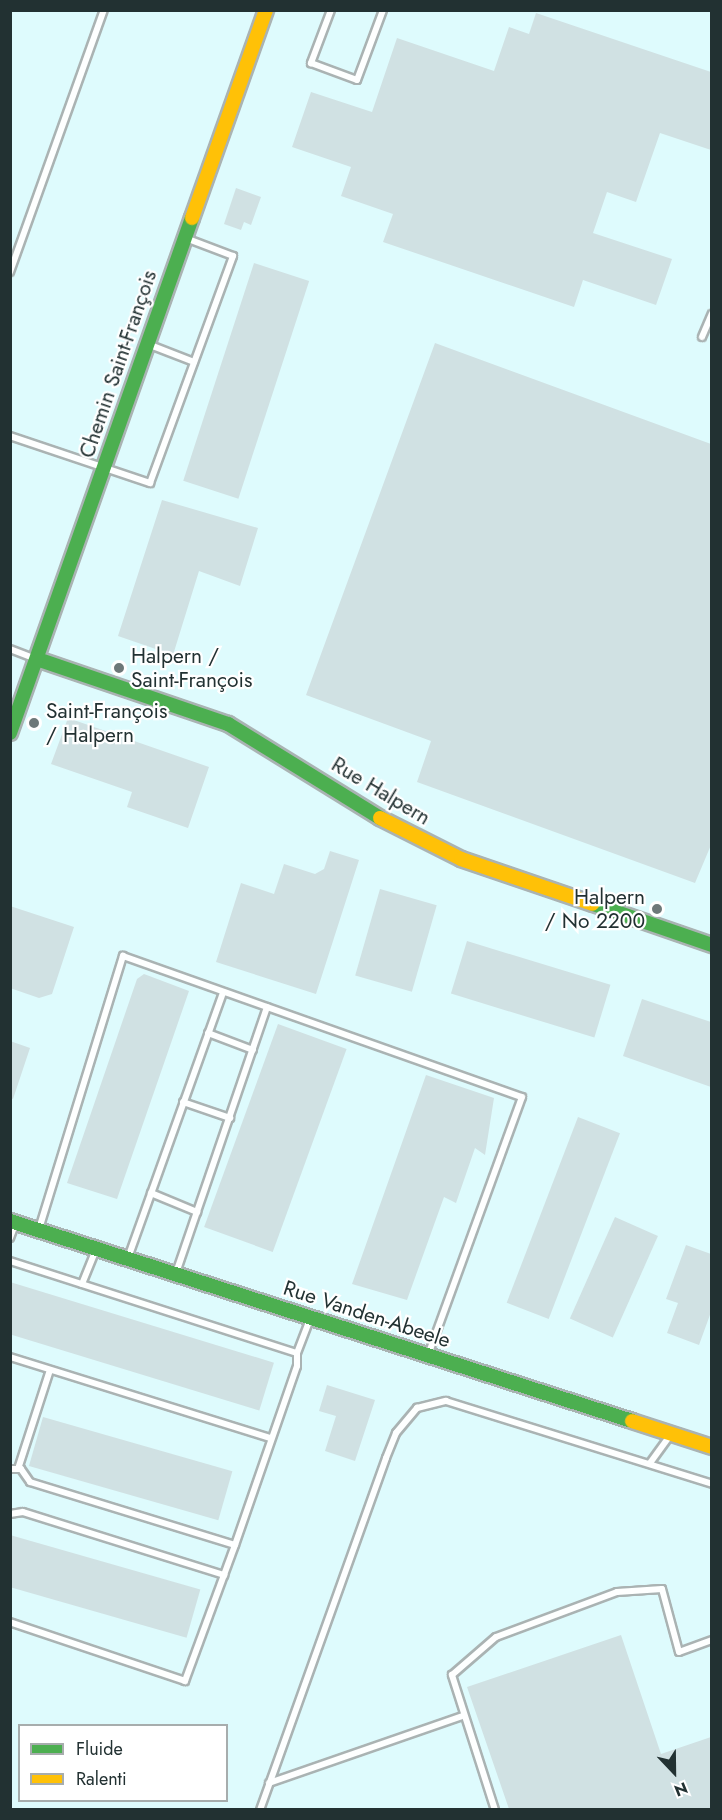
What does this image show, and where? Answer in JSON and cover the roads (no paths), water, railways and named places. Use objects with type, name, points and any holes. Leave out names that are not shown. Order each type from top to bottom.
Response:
[{"type":"street","name":"Chemin Saint-François","points":[[10,733],[184,238],[267,10]]},
{"type":"street","name":"Rue Halpern","points":[[37,659],[228,724],[393,826],[461,859],[711,945]]},
{"type":"street","name":"Rue Vanden-Abeele","points":[[13,1222],[671,1434],[711,1444]]},
{"type":"lane","points":[[10,272],[104,10]]},
{"type":"lane","points":[[331,10],[311,63],[357,80],[383,10]]},
{"type":"lane","points":[[10,436],[150,483],[233,256],[184,238]]},
{"type":"lane","points":[[702,337],[711,314]]},
{"type":"lane","points":[[147,344],[194,362]]},
{"type":"lane","points":[[10,649],[37,659]]},
{"type":"lane","points":[[39,1230],[123,956],[522,1097],[428,1355]]},
{"type":"lane","points":[[128,1258],[223,992]]},
{"type":"lane","points":[[176,1274],[267,1007]]},
{"type":"lane","points":[[208,1033],[253,1050]]},
{"type":"lane","points":[[183,1102],[230,1118]]},
{"type":"lane","points":[[151,1193],[197,1212]]},
{"type":"lane","points":[[10,1238],[13,1222]]},
{"type":"lane","points":[[82,1284],[96,1248]]},
{"type":"lane","points":[[10,1261],[297,1353]]},
{"type":"lane","points":[[10,1622],[185,1681],[297,1366],[297,1353],[310,1317]]},
{"type":"lane","points":[[10,1358],[270,1438]]},
{"type":"lane","points":[[50,1370],[14,1469],[30,1482],[235,1545]]},
{"type":"lane","points":[[260,1809],[393,1441],[417,1408],[446,1401],[650,1463],[711,1484]]},
{"type":"lane","points":[[650,1463],[671,1434]]},
{"type":"lane","points":[[10,1514],[23,1512],[224,1575]]},
{"type":"lane","points":[[495,1809],[462,1716],[452,1675],[496,1637],[617,1592],[662,1589],[679,1652],[711,1640]]},
{"type":"lane","points":[[269,1783],[462,1716]]},
{"type":"place","name":"Halpern / Saint-François","points":[[119,668]]},
{"type":"place","name":"Saint-François / Halpern","points":[[34,723]]},
{"type":"place","name":"Halpern / No 2200","points":[[657,909]]}]
